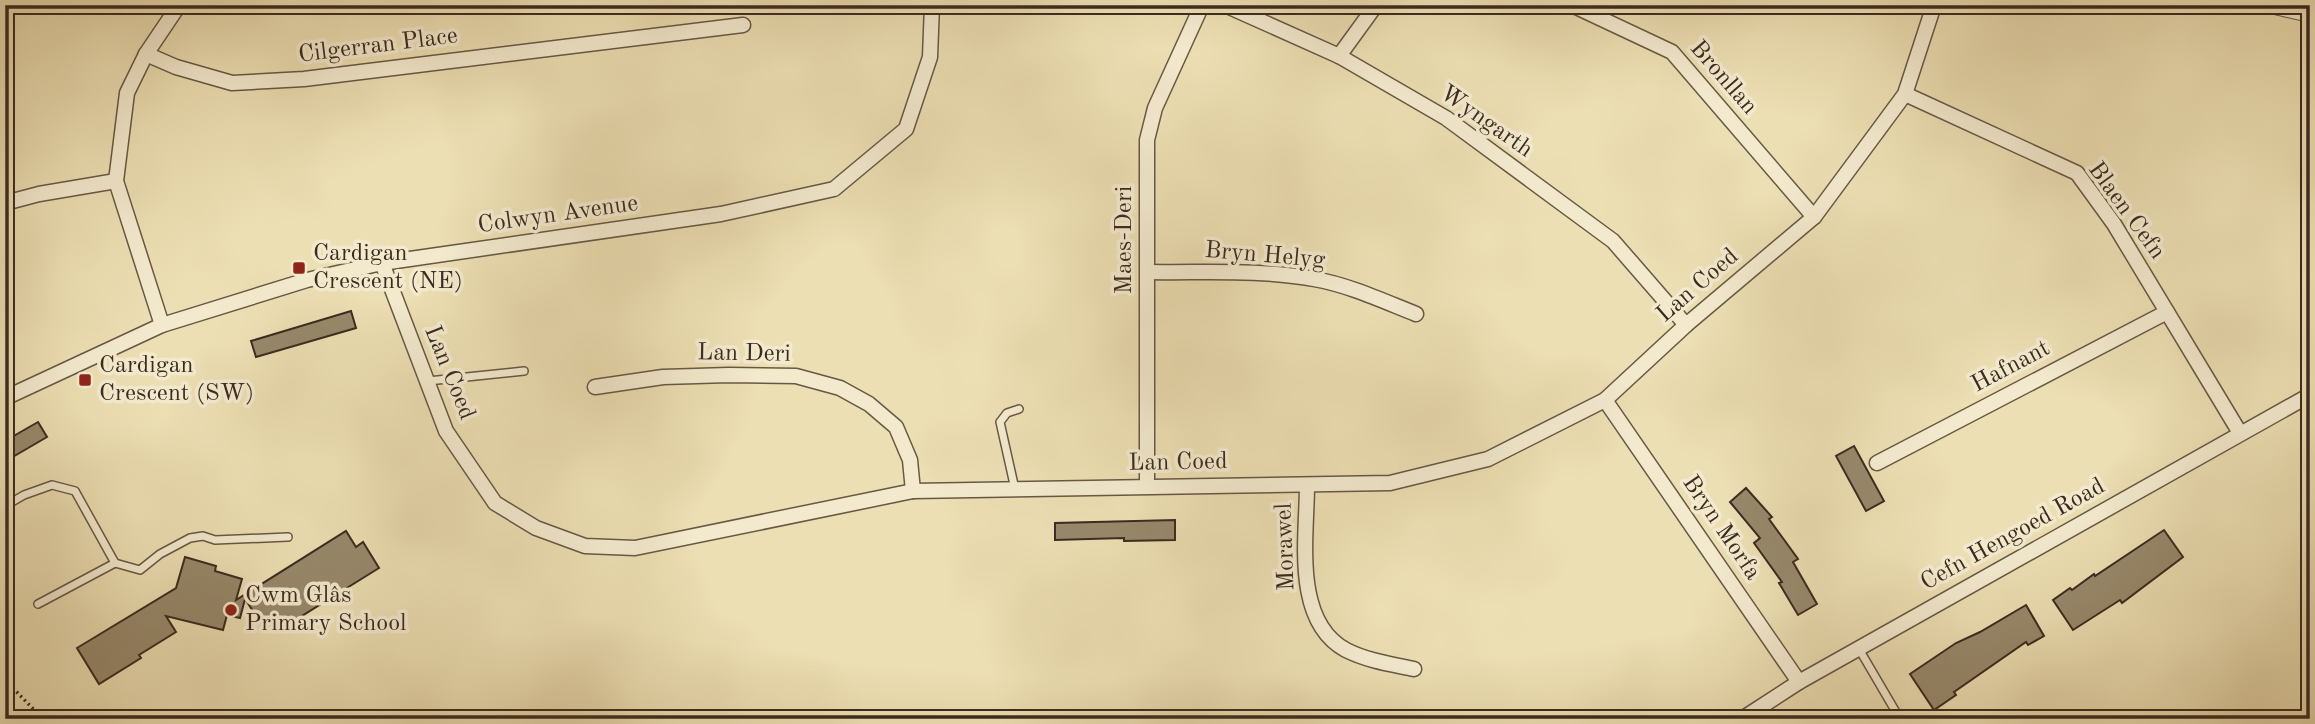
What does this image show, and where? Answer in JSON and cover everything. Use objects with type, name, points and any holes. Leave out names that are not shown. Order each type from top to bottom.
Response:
[{"type":"street","points":[[162,325],[116,181],[127,93],[146,54],[179,5]]},
{"type":"street","name":"Colwyn Avenue","points":[[5,398],[162,325],[307,280],[382,263],[721,214],[834,188],[906,129],[930,57],[932,5]]},
{"type":"street","name":"Maes-Deri","points":[[1147,486],[1147,140],[1155,108],[1202,5]]},
{"type":"street","name":"Wyngarth","points":[[1225,5],[1339,56],[1446,118],[1613,241],[1686,325]]},
{"type":"street","points":[[1339,56],[1376,5]]},
{"type":"street","name":"Bronllan","points":[[1573,5],[1672,52],[1814,217]]},
{"type":"street","name":"Lan Coed","points":[[382,263],[446,431],[495,503],[536,528],[585,546],[635,548],[913,491],[1390,483],[1488,459],[1605,400],[1686,325],[1814,217],[1905,94],[1934,5]]},
{"type":"street","points":[[2275,5],[2310,13]]},
{"type":"street","name":"Cilgerran Place","points":[[146,54],[176,67],[232,83],[304,79],[744,25]]},
{"type":"street","name":"Blaen Cefn","points":[[1905,94],[2077,173],[2114,224],[2240,433]]},
{"type":"street","points":[[5,203],[39,194],[116,181]]},
{"type":"street","name":"Bryn Helyg","points":[[1148,272],[1265,274],[1315,279],[1348,288],[1416,314]]},
{"type":"street","name":"Hafnant","points":[[1877,463],[2166,312]]},
{"type":"street","name":"Lan Deri","points":[[595,387],[663,377],[743,375],[796,376],[840,388],[869,404],[896,428],[910,460],[913,491]]},
{"type":"street","name":"Cefn Hengoed Road","points":[[1742,719],[1799,682],[2310,395]]},
{"type":"street","name":"Bryn Morfa","points":[[1605,400],[1799,682]]},
{"type":"street","name":"Morawel","points":[[1307,485],[1306,581],[1313,611],[1324,631],[1343,648],[1368,659],[1414,669]]},
{"type":"lane","points":[[427,381],[524,371]]},
{"type":"lane","points":[[1014,489],[1000,422],[1006,413],[1019,409]]},
{"type":"lane","points":[[5,506],[24,495],[52,485],[75,491],[115,563]]},
{"type":"lane","points":[[38,604],[115,563],[140,570],[160,554],[190,538],[203,536],[215,540],[288,537]]},
{"type":"lane","points":[[1858,649],[1900,719]]},
{"type":"path","points":[[5,680],[43,719]]},
{"type":"building","points":[[351,311],[356,328],[256,357],[251,341]]},
{"type":"building","points":[[38,422],[47,437],[11,458],[5,448],[5,441]]},
{"type":"building","points":[[1854,446],[1884,501],[1866,511],[1836,456]]},
{"type":"building","points":[[1746,488],[1772,517],[1769,519],[1798,559],[1793,562],[1817,604],[1798,615],[1779,583],[1782,582],[1754,543],[1760,538],[1730,502]]},
{"type":"building","points":[[1175,520],[1175,540],[1055,540],[1055,523]]},
{"type":"building","points":[[2164,530],[2183,557],[2122,603],[2120,600],[2073,630],[2053,600],[2094,574],[2095,576]]},
{"type":"building","points":[[346,531],[356,547],[363,542],[379,568],[284,627],[279,618],[264,628],[245,599],[240,618],[227,615],[223,630],[166,616],[176,632],[99,684],[77,648],[176,588],[185,557],[216,566],[215,571],[242,579],[236,600]]},
{"type":"building","points":[[2026,605],[2044,636],[2028,645],[2026,642],[1954,692],[1956,695],[1934,710],[1910,674],[1956,643]]},
{"type":"place","name":"Cardigan Crescent (NE)","points":[[299,268]]},
{"type":"place","name":"Cardigan Crescent (SW)","points":[[85,380]]},
{"type":"place","name":"Cwm Glâs Primary School","points":[[231,610]]}]
